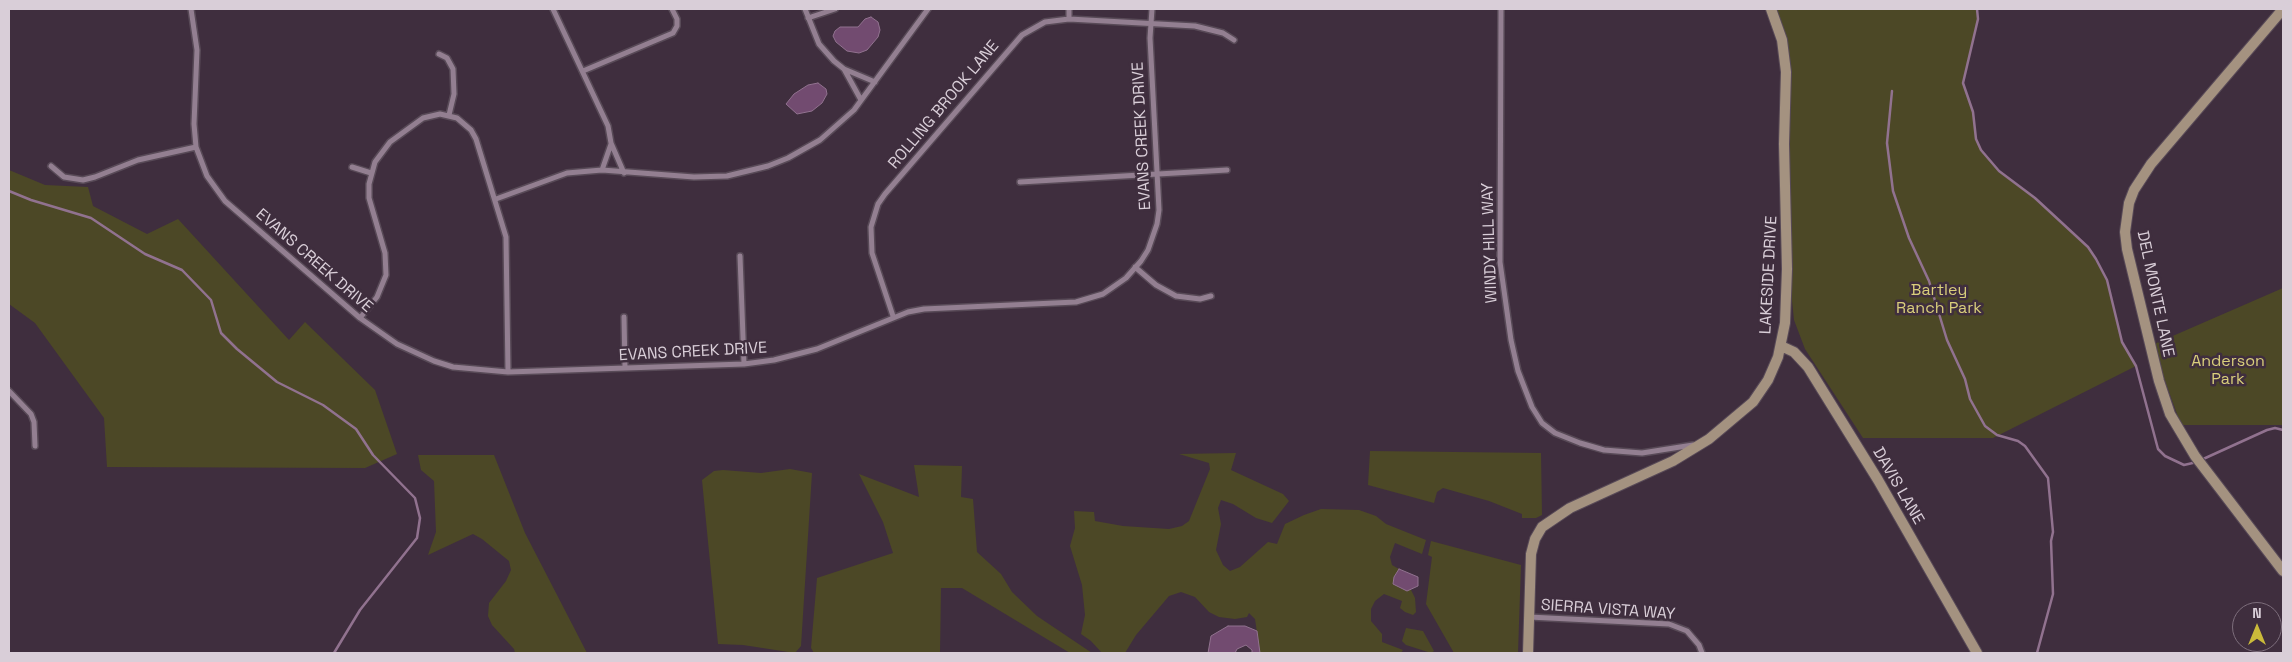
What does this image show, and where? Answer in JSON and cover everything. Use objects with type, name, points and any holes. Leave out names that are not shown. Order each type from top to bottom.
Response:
[{"type":"street","name":"EVANS CREEK DRIVE","points":[[191,9],[198,50],[194,124],[196,147],[207,176],[225,201],[360,318],[397,344],[434,361],[474,370],[508,372],[744,364],[796,355],[893,316],[924,309],[1076,302],[1115,287],[1135,268],[1148,250],[1157,224],[1157,174],[1150,24],[1152,9]]},
{"type":"street","points":[[553,9],[608,126],[611,143],[624,173]]},
{"type":"street","points":[[583,71],[673,33],[677,26],[677,19],[672,9]]},
{"type":"street","points":[[805,9],[819,44],[844,69],[861,100]]},
{"type":"street","points":[[808,18],[835,9]]},
{"type":"street","points":[[496,199],[567,173],[602,170],[624,173],[708,177],[734,174],[768,166],[807,150],[842,122],[861,100],[928,9]]},
{"type":"street","points":[[1069,9],[1069,19]]},
{"type":"street","name":"WINDY HILL WAY","points":[[1500,9],[1500,262],[1511,340],[1518,372],[1532,407],[1542,423],[1555,433],[1604,450],[1642,453],[1702,444]]},
{"type":"street","name":"LAKESIDE DRIVE","points":[[1528,653],[1531,554],[1535,538],[1542,527],[1570,508],[1673,462],[1702,444],[1738,416],[1759,395],[1774,369],[1785,323],[1788,255],[1784,144],[1786,72],[1782,40],[1771,9]]},
{"type":"street","name":"DEL MONTE LANE","points":[[2283,9],[2151,164],[2134,190],[2129,203],[2126,232],[2127,250],[2157,372],[2170,414],[2186,443],[2283,571]]},
{"type":"street","name":"ROLLING BROOK LANE","points":[[893,316],[872,253],[871,227],[878,204],[884,194],[1013,43],[1033,28],[1045,22],[1069,19],[1212,29],[1234,40]]},
{"type":"street","points":[[439,54],[447,58],[452,69],[454,94],[449,116]]},
{"type":"street","points":[[844,69],[875,82]]},
{"type":"street","points":[[360,318],[377,297],[386,275],[385,253],[369,198],[371,173],[382,151],[416,122],[431,115],[449,116],[465,123],[472,130],[496,199],[506,237],[508,257],[508,372]]},
{"type":"street","points":[[602,170],[611,143]]},
{"type":"street","points":[[51,166],[64,177],[82,180],[138,160],[196,147]]},
{"type":"street","points":[[352,167],[371,173]]},
{"type":"street","points":[[1020,182],[1227,170]]},
{"type":"street","points":[[740,256],[744,364]]},
{"type":"street","points":[[1135,268],[1156,285],[1176,296],[1200,298],[1211,296]]},
{"type":"street","points":[[624,317],[625,368]]},
{"type":"street","name":"DAVIS LANE","points":[[1781,346],[1794,352],[1808,367],[1878,480],[1977,653]]},
{"type":"street","points":[[9,391],[31,414],[34,422],[35,446]]},
{"type":"street","name":"SIERRA VISTA WAY","points":[[1529,617],[1669,624],[1687,631],[1699,645],[1702,653]]},
{"type":"green space","name":"Bartley Ranch Park","points":[[1773,9],[1977,9],[1978,19],[1963,83],[1973,112],[1976,139],[1981,150],[1999,171],[2035,198],[2088,247],[2107,280],[2122,342],[2136,366],[1993,438],[1863,438],[1805,349],[1794,320],[1789,271],[1787,115]]},
{"type":"green space","points":[[9,170],[45,185],[88,187],[93,206],[147,234],[178,219],[289,340],[305,322],[375,390],[397,454],[365,468],[107,467],[104,418],[35,323],[9,304]]},
{"type":"green space","name":"Anderson Park","points":[[2283,288],[2283,425],[2181,425],[2152,345]]},
{"type":"green space","points":[[1370,451],[1541,453],[1542,515],[1536,518],[1522,518],[1522,514],[1489,501],[1443,488],[1437,492],[1434,503],[1368,485]]},
{"type":"green space","points":[[1236,453],[1231,470],[1283,494],[1289,501],[1272,523],[1256,518],[1233,504],[1221,500],[1218,508],[1221,524],[1216,550],[1223,565],[1230,571],[1240,567],[1268,542],[1277,544],[1285,524],[1321,509],[1359,510],[1376,516],[1386,524],[1426,540],[1422,554],[1395,543],[1390,557],[1392,565],[1399,569],[1394,577],[1399,588],[1411,590],[1415,598],[1416,612],[1413,615],[1405,612],[1400,608],[1402,601],[1384,594],[1375,601],[1371,609],[1371,621],[1382,634],[1382,642],[1403,650],[1401,653],[1260,653],[1255,619],[1249,613],[1247,617],[1235,619],[1219,617],[1209,612],[1195,597],[1181,592],[1169,596],[1136,635],[1125,653],[1102,653],[1091,641],[1081,634],[1085,615],[1082,585],[1070,546],[1075,528],[1074,511],[1094,512],[1095,521],[1123,526],[1169,529],[1182,526],[1189,521],[1210,469],[1209,463],[1179,454]]},
{"type":"green space","points":[[418,455],[494,455],[525,533],[587,653],[515,653],[514,649],[492,625],[488,616],[489,603],[506,581],[511,570],[509,561],[482,539],[473,534],[428,555],[436,532],[434,481],[421,470]]},
{"type":"green space","points":[[914,465],[962,466],[961,497],[973,499],[977,552],[1001,574],[1012,592],[1037,616],[1092,653],[1070,653],[962,588],[941,588],[940,653],[814,653],[811,648],[817,578],[893,553],[883,522],[859,474],[919,497]]},
{"type":"green space","points":[[790,469],[812,473],[801,646],[795,653],[743,645],[718,644],[702,480],[714,471],[761,473]]},
{"type":"green space","points":[[1431,541],[1521,565],[1518,653],[1454,653],[1426,604],[1432,557],[1428,555]]},
{"type":"green space","points":[[1406,628],[1423,631],[1434,651],[1431,653],[1406,645],[1402,641]]},
{"type":"shaded area","points":[[871,17],[878,22],[880,30],[878,37],[867,50],[859,53],[847,51],[836,42],[833,36],[840,27],[858,27],[865,19]]},
{"type":"shaded area","points":[[818,83],[826,89],[827,94],[822,103],[812,111],[797,114],[786,104],[794,94],[808,85]]},
{"type":"shaded area","points":[[1399,569],[1418,577],[1418,586],[1407,591],[1393,584],[1394,577]]},
{"type":"shaded area","points":[[1228,626],[1245,626],[1257,631],[1260,653],[1252,653],[1252,650],[1246,645],[1237,649],[1235,653],[1208,653],[1211,636]]},
{"type":"waterway","points":[[1977,9],[1978,19],[1963,83],[1973,112],[1976,139],[1981,150],[1999,171],[2035,198],[2088,247],[2107,280],[2122,342],[2136,366],[2158,449],[2165,456],[2184,465],[2197,462]]},
{"type":"waterway","points":[[1892,91],[1887,143],[1893,191],[1909,238],[1929,281],[1947,340],[1965,379],[1970,399],[1985,426],[1997,435],[2018,441],[2025,446],[2048,478],[2053,532],[2051,541],[2053,594],[2037,653]]},
{"type":"waterway","points":[[9,191],[31,200],[91,218],[145,254],[182,270],[211,300],[221,333],[237,349],[277,382],[323,405],[356,429],[373,455],[415,498],[420,518],[417,538],[360,610],[334,653]]},
{"type":"waterway","points":[[2201,460],[2267,430],[2275,428],[2283,430]]}]
